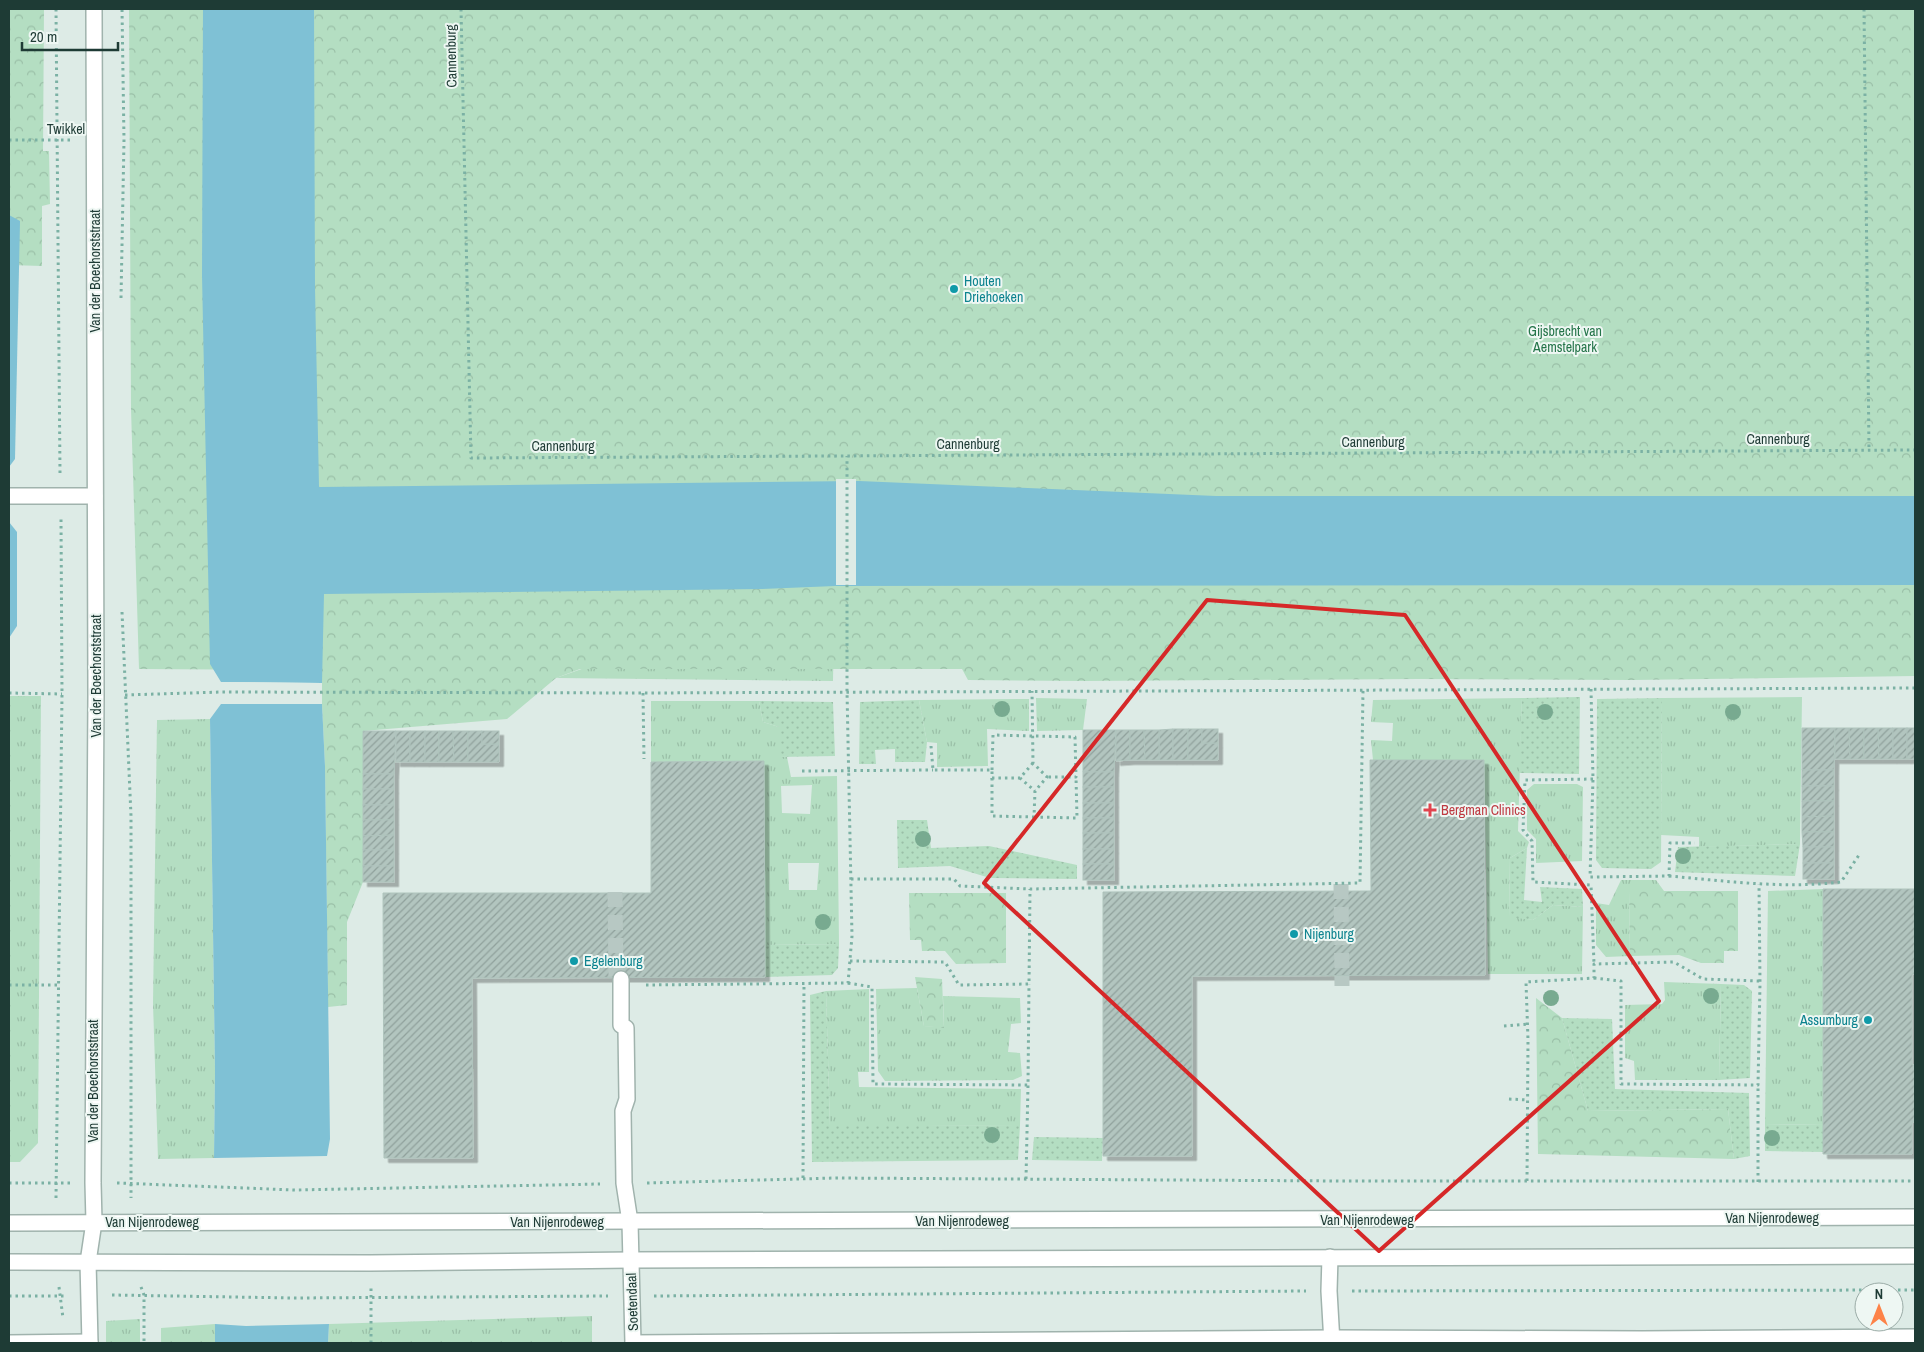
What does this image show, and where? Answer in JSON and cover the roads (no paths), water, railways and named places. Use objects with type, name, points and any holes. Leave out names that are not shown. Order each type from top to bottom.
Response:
[{"type":"street","name":"Van der Boechorststraat","points":[[90,1343],[88,1262],[94,1222],[92,1183],[96,694],[94,9]]},
{"type":"street","points":[[9,496],[96,496]]},
{"type":"street","points":[[621,982],[621,1024],[626,1028],[628,1099],[623,1110],[624,1183],[630,1222],[631,1260]]},
{"type":"street","name":"Van Nijenrodeweg","points":[[9,1222],[295,1223],[1915,1217]]},
{"type":"street","points":[[9,1262],[370,1263],[631,1260],[1915,1256]]},
{"type":"street","points":[[1330,1257],[1328,1291],[1332,1341]]},
{"type":"street","name":"Soetendaal","points":[[631,1260],[633,1343]]},
{"type":"street","points":[[633,1343],[1915,1337]]},
{"type":"street","points":[[9,1343],[90,1343]]},
{"type":"water","points":[[203,9],[314,9],[315,288],[319,487],[859,481],[1216,496],[1915,496],[1915,585],[835,586],[762,589],[324,594],[322,683],[221,682],[210,664],[202,275]]},
{"type":"water","points":[[9,215],[20,221],[15,459],[9,467]]},
{"type":"water","points":[[9,522],[17,532],[17,626],[9,638]]},
{"type":"water","points":[[221,704],[322,704],[325,766],[330,1139],[327,1156],[214,1158],[215,1072],[210,719]]},
{"type":"water","points":[[215,1324],[246,1326],[329,1324],[328,1343],[215,1343]]},
{"type":"tunnel","points":[[1341,884],[1342,986]]},
{"type":"tunnel","points":[[615,892],[616,979],[621,979]]},
{"type":"place","name":"Houten Driehoeken","points":[[954,289]]},
{"type":"place","name":"Bergman Clinics","points":[[1430,810]]},
{"type":"place","name":"Nijenburg","points":[[1294,934]]},
{"type":"place","name":"Egelenburg","points":[[574,961]]},
{"type":"place","name":"Assumburg","points":[[1868,1020]]},
{"type":"park label","name":"Gijsbrecht van Aemstelpark","points":[[1565,340]]}]
